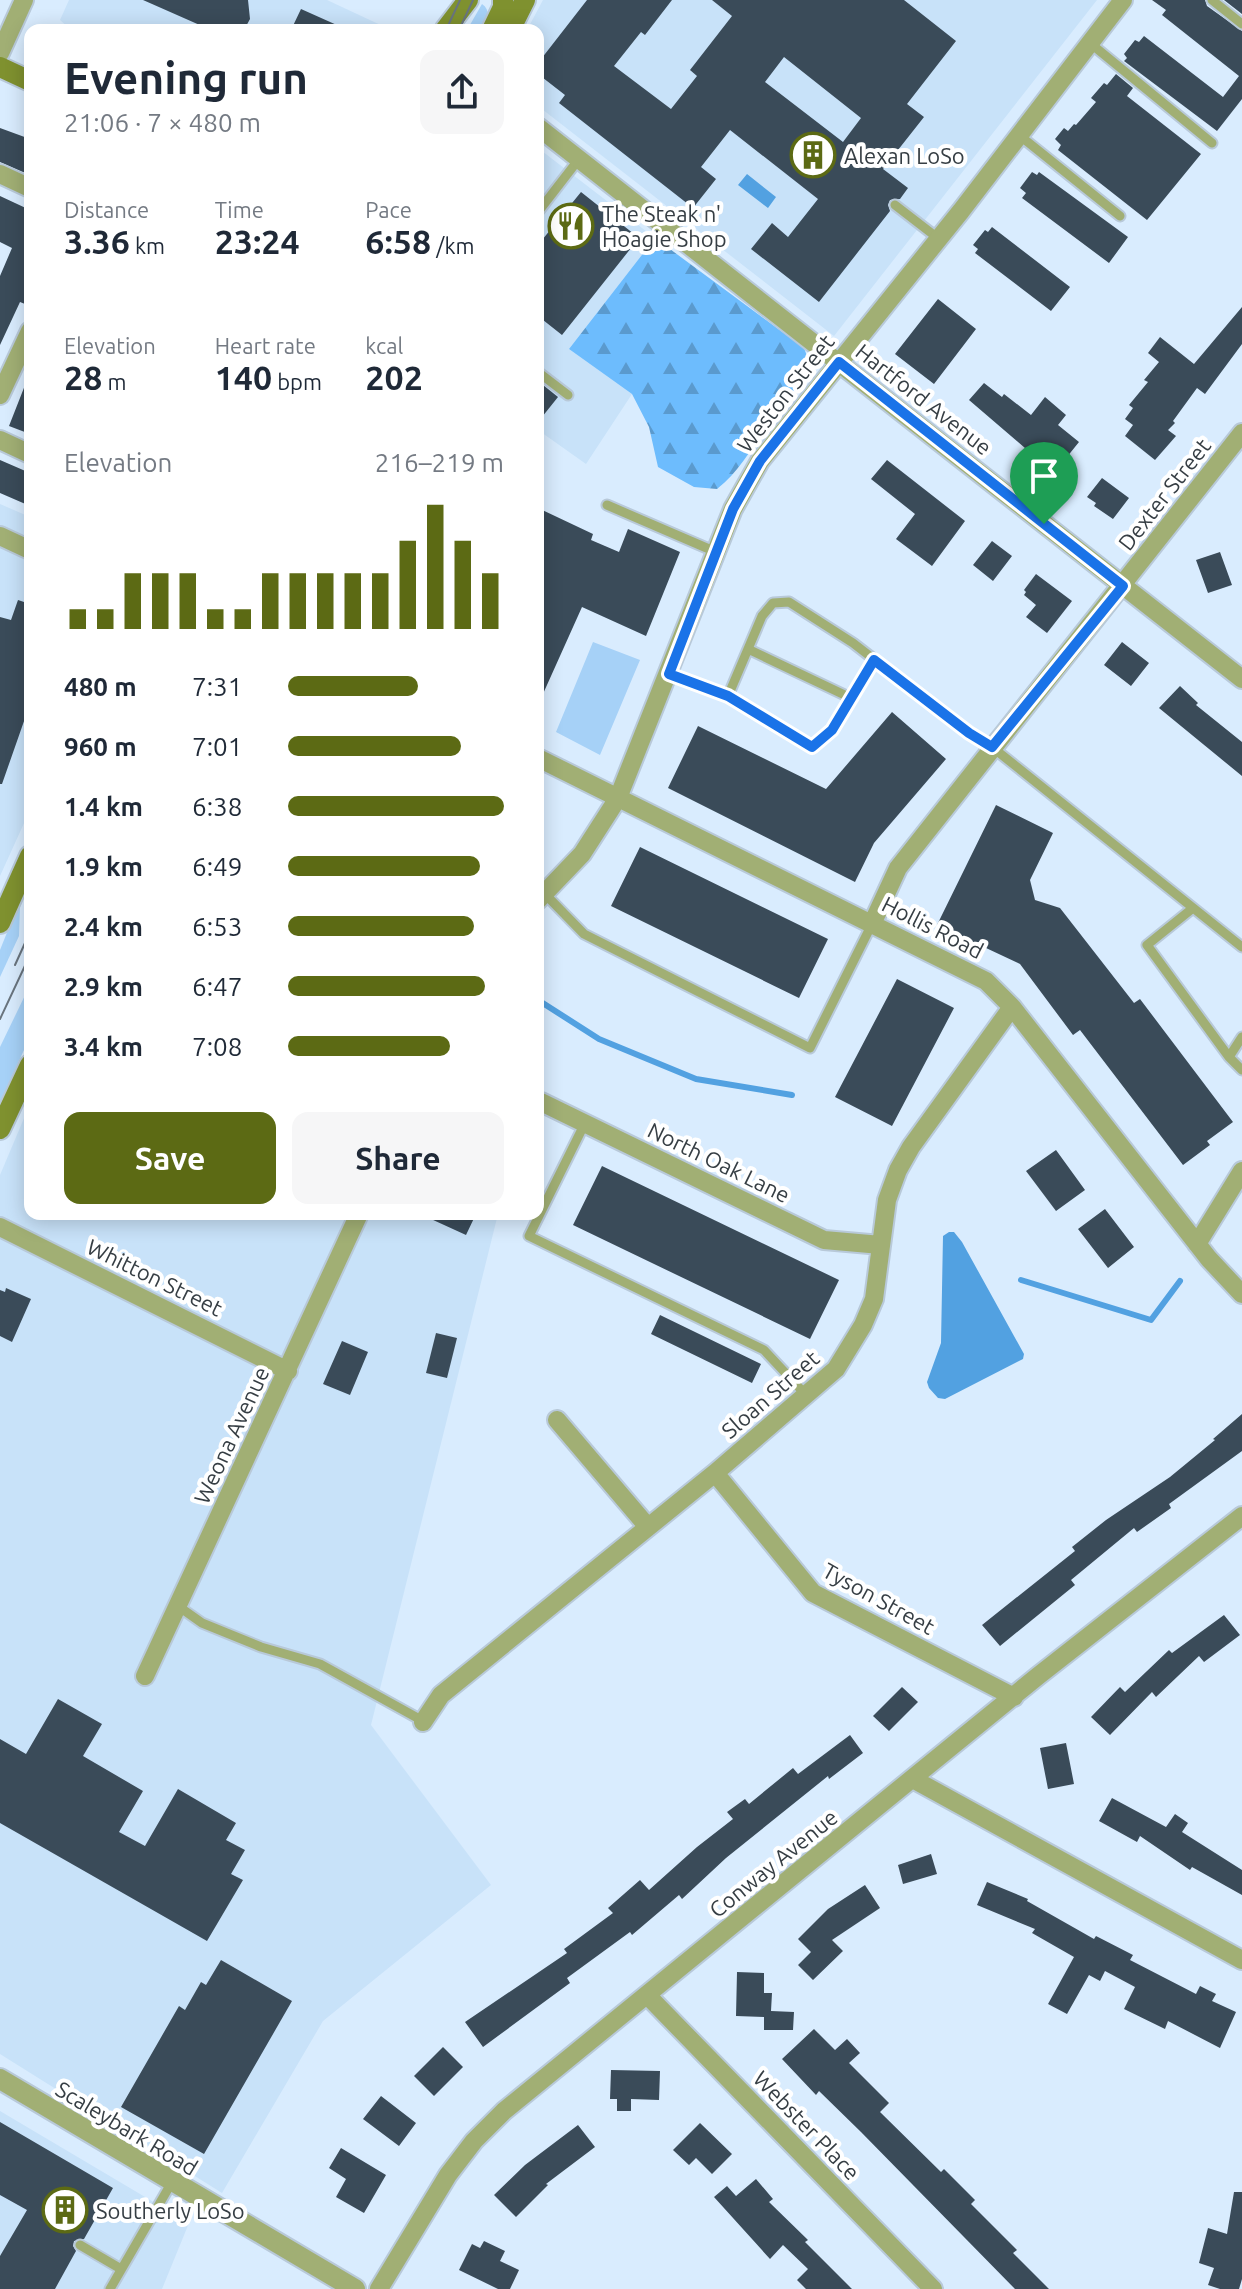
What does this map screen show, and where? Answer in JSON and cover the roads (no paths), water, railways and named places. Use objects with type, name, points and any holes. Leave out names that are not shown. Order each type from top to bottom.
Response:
[{"type":"main road","points":[[450,24],[468,0]]},
{"type":"main road","points":[[495,24],[503,0]]},
{"type":"main road","points":[[513,24],[525,0]]},
{"type":"main road","points":[[0,67],[24,78]]},
{"type":"main road","points":[[0,923],[7,888],[24,864]]},
{"type":"main road","points":[[0,1129],[24,1078]]},
{"type":"street","points":[[0,53],[24,0]]},
{"type":"street","name":"Weston Street","points":[[544,895],[582,854],[618,798],[733,509],[760,461],[939,239],[1123,0]]},
{"type":"street","name":"Hartford Avenue","points":[[544,132],[1242,679]]},
{"type":"street","points":[[0,174],[24,185]]},
{"type":"street","points":[[0,395],[24,344]]},
{"type":"street","name":"Dexter Street","points":[[872,924],[898,868],[1242,433]]},
{"type":"street","points":[[0,440],[24,451]]},
{"type":"street","points":[[0,536],[24,547]]},
{"type":"street","name":"Hollis Road","points":[[544,761],[986,981],[1012,1007],[1197,1244],[1242,1294]]},
{"type":"street","name":"Sloan Street","points":[[423,1722],[441,1695],[715,1473],[836,1369],[863,1325],[874,1299],[887,1200],[904,1158],[1012,1007]]},
{"type":"street","name":"North Oak Lane","points":[[544,1103],[824,1240],[881,1245]]},
{"type":"street","points":[[1197,1244],[1242,1171]]},
{"type":"street","name":"Weona Avenue","points":[[145,1676],[356,1220]]},
{"type":"street","name":"Whitton Street","points":[[0,1227],[288,1371]]},
{"type":"street","points":[[557,1420],[648,1527]]},
{"type":"street","name":"Tyson Street","points":[[715,1473],[813,1593],[1014,1697]]},
{"type":"street","name":"Conway Avenue","points":[[379,2289],[448,2175],[474,2141],[504,2111],[1242,1516]]},
{"type":"street","points":[[913,1779],[1242,1960]]},
{"type":"street","name":"Webster Place","points":[[647,1995],[933,2289]]},
{"type":"street","name":"Scaleybark Road","points":[[0,2079],[355,2289]]},
{"type":"lane","points":[[1212,0],[1242,24]]},
{"type":"lane","points":[[1090,43],[1212,143]]},
{"type":"lane","points":[[1019,135],[1120,216]]},
{"type":"lane","points":[[544,204],[579,159]]},
{"type":"lane","points":[[895,205],[939,239]]},
{"type":"lane","points":[[544,377],[568,395]]},
{"type":"lane","points":[[607,505],[716,552]]},
{"type":"lane","points":[[728,696],[762,616],[773,603],[789,602],[992,747],[1242,947]]},
{"type":"lane","points":[[748,649],[851,698]]},
{"type":"lane","points":[[669,674],[728,696],[812,747],[832,730],[874,660]]},
{"type":"lane","points":[[544,899],[584,934],[810,1048],[872,924]]},
{"type":"lane","points":[[1193,908],[1147,945],[1229,1057],[1242,1070]]},
{"type":"lane","points":[[1229,1057],[1242,1037]]},
{"type":"lane","points":[[544,1206],[585,1123]]},
{"type":"lane","points":[[537,1220],[529,1236],[764,1350],[807,1396]]},
{"type":"lane","points":[[178,1606],[202,1623],[261,1647],[320,1664],[423,1722]]},
{"type":"lane","points":[[110,2289],[172,2182]]},
{"type":"lane","points":[[80,2245],[121,2269]]},
{"type":"waterway","points":[[544,1004],[599,1039],[696,1079],[792,1095]]},
{"type":"waterway","points":[[1021,1280],[1151,1320],[1180,1281]]},
{"type":"tram line","points":[[449,24],[460,0]]},
{"type":"tram line","points":[[462,24],[473,0]]},
{"type":"tram line","points":[[15,965],[24,945]]},
{"type":"tram line","points":[[0,1019],[24,968]]},
{"type":"place","name":"Alexan LoSo","points":[[813,155]]},
{"type":"place","name":"The Steak n' Hoagie Shop","points":[[571,226]]},
{"type":"place","name":"Southerly LoSo","points":[[65,2210]]}]
